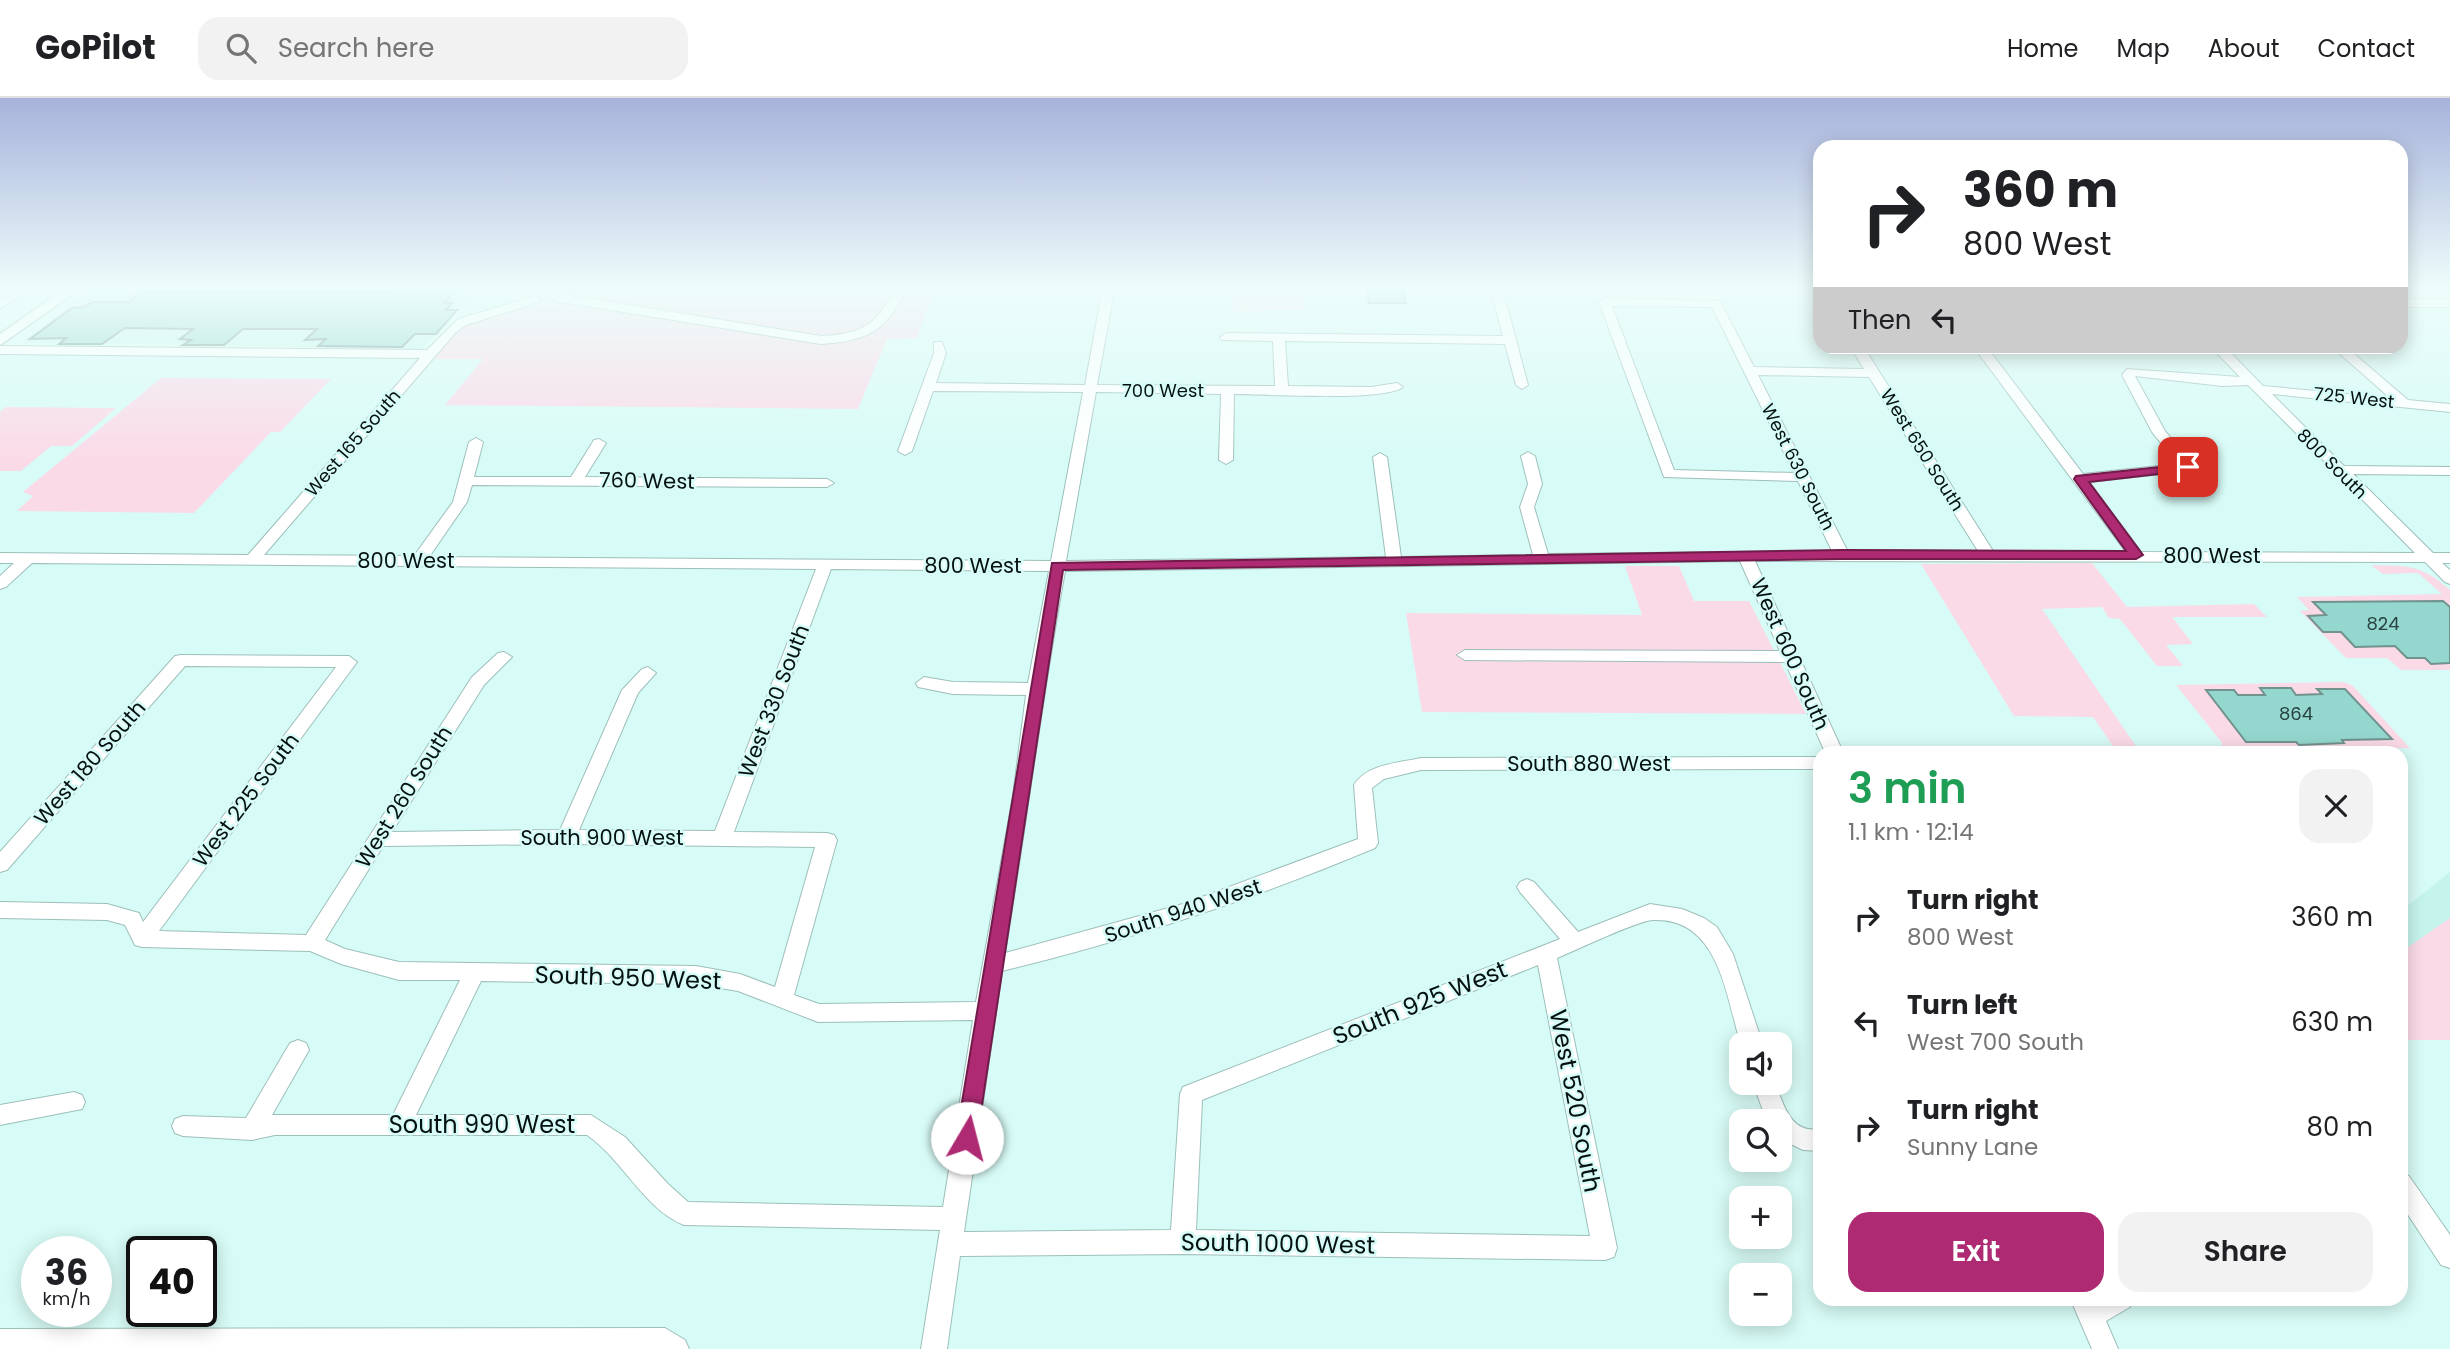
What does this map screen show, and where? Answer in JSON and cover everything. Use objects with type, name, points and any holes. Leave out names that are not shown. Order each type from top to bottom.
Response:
[{"type":"street","name":"West 165 South","points":[[252,560],[439,345]]},
{"type":"street","points":[[905,451],[940,353],[938,345]]},
{"type":"street","points":[[934,1349],[1035,689],[1099,345]]},
{"type":"street","points":[[1279,345],[1282,391]]},
{"type":"street","points":[[1511,345],[1522,385]]},
{"type":"street","name":"West 630 South","points":[[1621,345],[1669,474],[1803,477]]},
{"type":"street","name":"West 630 South","points":[[1736,345],[1842,555]]},
{"type":"street","points":[[0,350],[430,354]]},
{"type":"street","name":"West 650 South","points":[[1861,354],[1987,554]]},
{"type":"street","points":[[1985,354],[2136,555]]},
{"type":"street","name":"800 South","points":[[2224,354],[2337,470],[2450,579]]},
{"type":"street","points":[[2346,354],[2404,403]]},
{"type":"street","points":[[1749,371],[1873,373]]},
{"type":"street","name":"725 West","points":[[2080,479],[2188,467],[2159,432],[2128,375],[2131,372],[2450,408]]},
{"type":"street","name":"700 West","points":[[928,387],[1092,391],[1371,391],[1397,387]]},
{"type":"street","points":[[1226,460],[1228,391]]},
{"type":"street","points":[[418,562],[460,502],[476,442]]},
{"type":"street","points":[[576,480],[599,443]]},
{"type":"street","points":[[1528,456],[1535,484],[1527,508],[1542,560]]},
{"type":"street","points":[[1380,457],[1394,561]]},
{"type":"street","points":[[2337,470],[2450,471]]},
{"type":"street","name":"760 West","points":[[466,481],[827,484]]},
{"type":"street","name":"800 West","points":[[0,558],[1057,566],[1987,554],[2450,558]]},
{"type":"street","name":"West 600 South","points":[[1745,556],[1831,746]]},
{"type":"street","points":[[0,584],[28,558]]},
{"type":"street","name":"West 330 South","points":[[722,838],[825,565]]},
{"type":"street","points":[[1465,655],[1791,657]]},
{"type":"street","name":"West 260 South","points":[[312,943],[478,681],[504,657]]},
{"type":"street","name":"West 180 South","points":[[0,865],[181,660],[349,662]]},
{"type":"street","name":"West 225 South","points":[[142,939],[349,662]]},
{"type":"street","points":[[566,837],[631,690],[648,673]]},
{"type":"street","points":[[924,683],[953,688],[1035,689]]},
{"type":"street","name":"South 880 West","points":[[1368,843],[1363,785],[1378,774],[1421,764],[1813,763]]},
{"type":"street","name":"South 900 West","points":[[377,839],[566,837],[827,840],[782,1002]]},
{"type":"street","name":"South 940 West","points":[[995,964],[1080,945],[1186,911],[1312,867],[1368,843]]},
{"type":"street","points":[[1527,887],[1575,942]]},
{"type":"street","points":[[0,910],[107,912],[132,919],[142,939],[312,943]]},
{"type":"street","name":"South 925 West","points":[[1183,1242],[1191,1094],[1650,912],[1673,914],[1692,920],[1711,933],[1722,952],[1748,1032]]},
{"type":"street","name":"South 950 West","points":[[312,943],[341,956],[399,971],[696,975],[740,983],[782,1002],[818,1013],[985,1010]]},
{"type":"street","name":"West 520 South","points":[[1546,953],[1605,1248]]},
{"type":"street","points":[[400,1124],[474,973]]},
{"type":"street","points":[[251,1129],[298,1050]]},
{"type":"street","points":[[0,1115],[74,1102]]},
{"type":"street","name":"South 990 West","points":[[183,1126],[251,1129],[275,1125],[591,1125],[612,1140],[671,1204],[684,1213],[955,1219]]},
{"type":"street","points":[[1792,1132],[1809,1143],[1813,1142]]},
{"type":"street","points":[[2408,1194],[2450,1256]]},
{"type":"street","name":"South 1000 West","points":[[950,1244],[1183,1242],[1605,1248]]},
{"type":"street","points":[[2086,1307],[2105,1349]]},
{"type":"street","points":[[0,1342],[656,1340],[665,1341],[676,1349]]},
{"type":"shaded area","points":[[215,345],[425,345],[422,349]]},
{"type":"shaded area","points":[[444,345],[884,345],[858,409],[445,405],[483,359],[434,359]]},
{"type":"shaded area","points":[[161,378],[331,379],[280,432],[271,432],[194,513],[17,511],[33,496],[23,492]]},
{"type":"shaded area","points":[[6,407],[116,408],[72,446],[51,446],[21,471],[0,471],[0,412]]},
{"type":"shaded area","points":[[2092,563],[2127,607],[2254,604],[2267,617],[2172,617],[2193,644],[2166,645],[2183,666],[2157,666],[2120,619],[2109,618],[2102,607],[2042,609],[2136,746],[2113,746],[2093,717],[2014,716],[1921,564]]},
{"type":"shaded area","points":[[2371,565],[2414,568],[2431,575],[2450,590],[2450,670],[2401,670],[2387,658],[2346,658],[2300,611],[2309,610],[2297,597],[2442,594],[2418,573],[2383,574]]},
{"type":"shaded area","points":[[1625,566],[1679,566],[1694,601],[1749,601],[1806,714],[1422,712],[1406,613],[1642,615]]},
{"type":"shaded area","points":[[2344,682],[2353,686],[2410,748],[2221,746],[2222,743],[2176,685]]},
{"type":"shaded area","points":[[2450,872],[2450,999],[2408,945],[2408,905]]},
{"type":"shaded area","points":[[2450,918],[2450,1040],[2408,1040],[2408,947]]},
{"type":"building","points":[[319,345],[404,345],[402,347]]},
{"type":"building","points":[[2443,601],[2450,607],[2450,663],[2431,664],[2425,658],[2407,658],[2395,646],[2355,647],[2341,632],[2323,632],[2308,616],[2326,615],[2313,602]]},
{"type":"building","points":[[2260,688],[2291,688],[2296,695],[2322,694],[2317,689],[2345,689],[2392,739],[2342,740],[2344,743],[2299,745],[2296,742],[2246,742],[2206,690],[2234,690],[2238,695],[2265,695]]},
{"type":"route","points":[[967,1138],[985,1010],[1022,796],[1035,689],[1057,566],[1842,555],[2136,555],[2080,479],[2184,470],[2188,467]]}]
